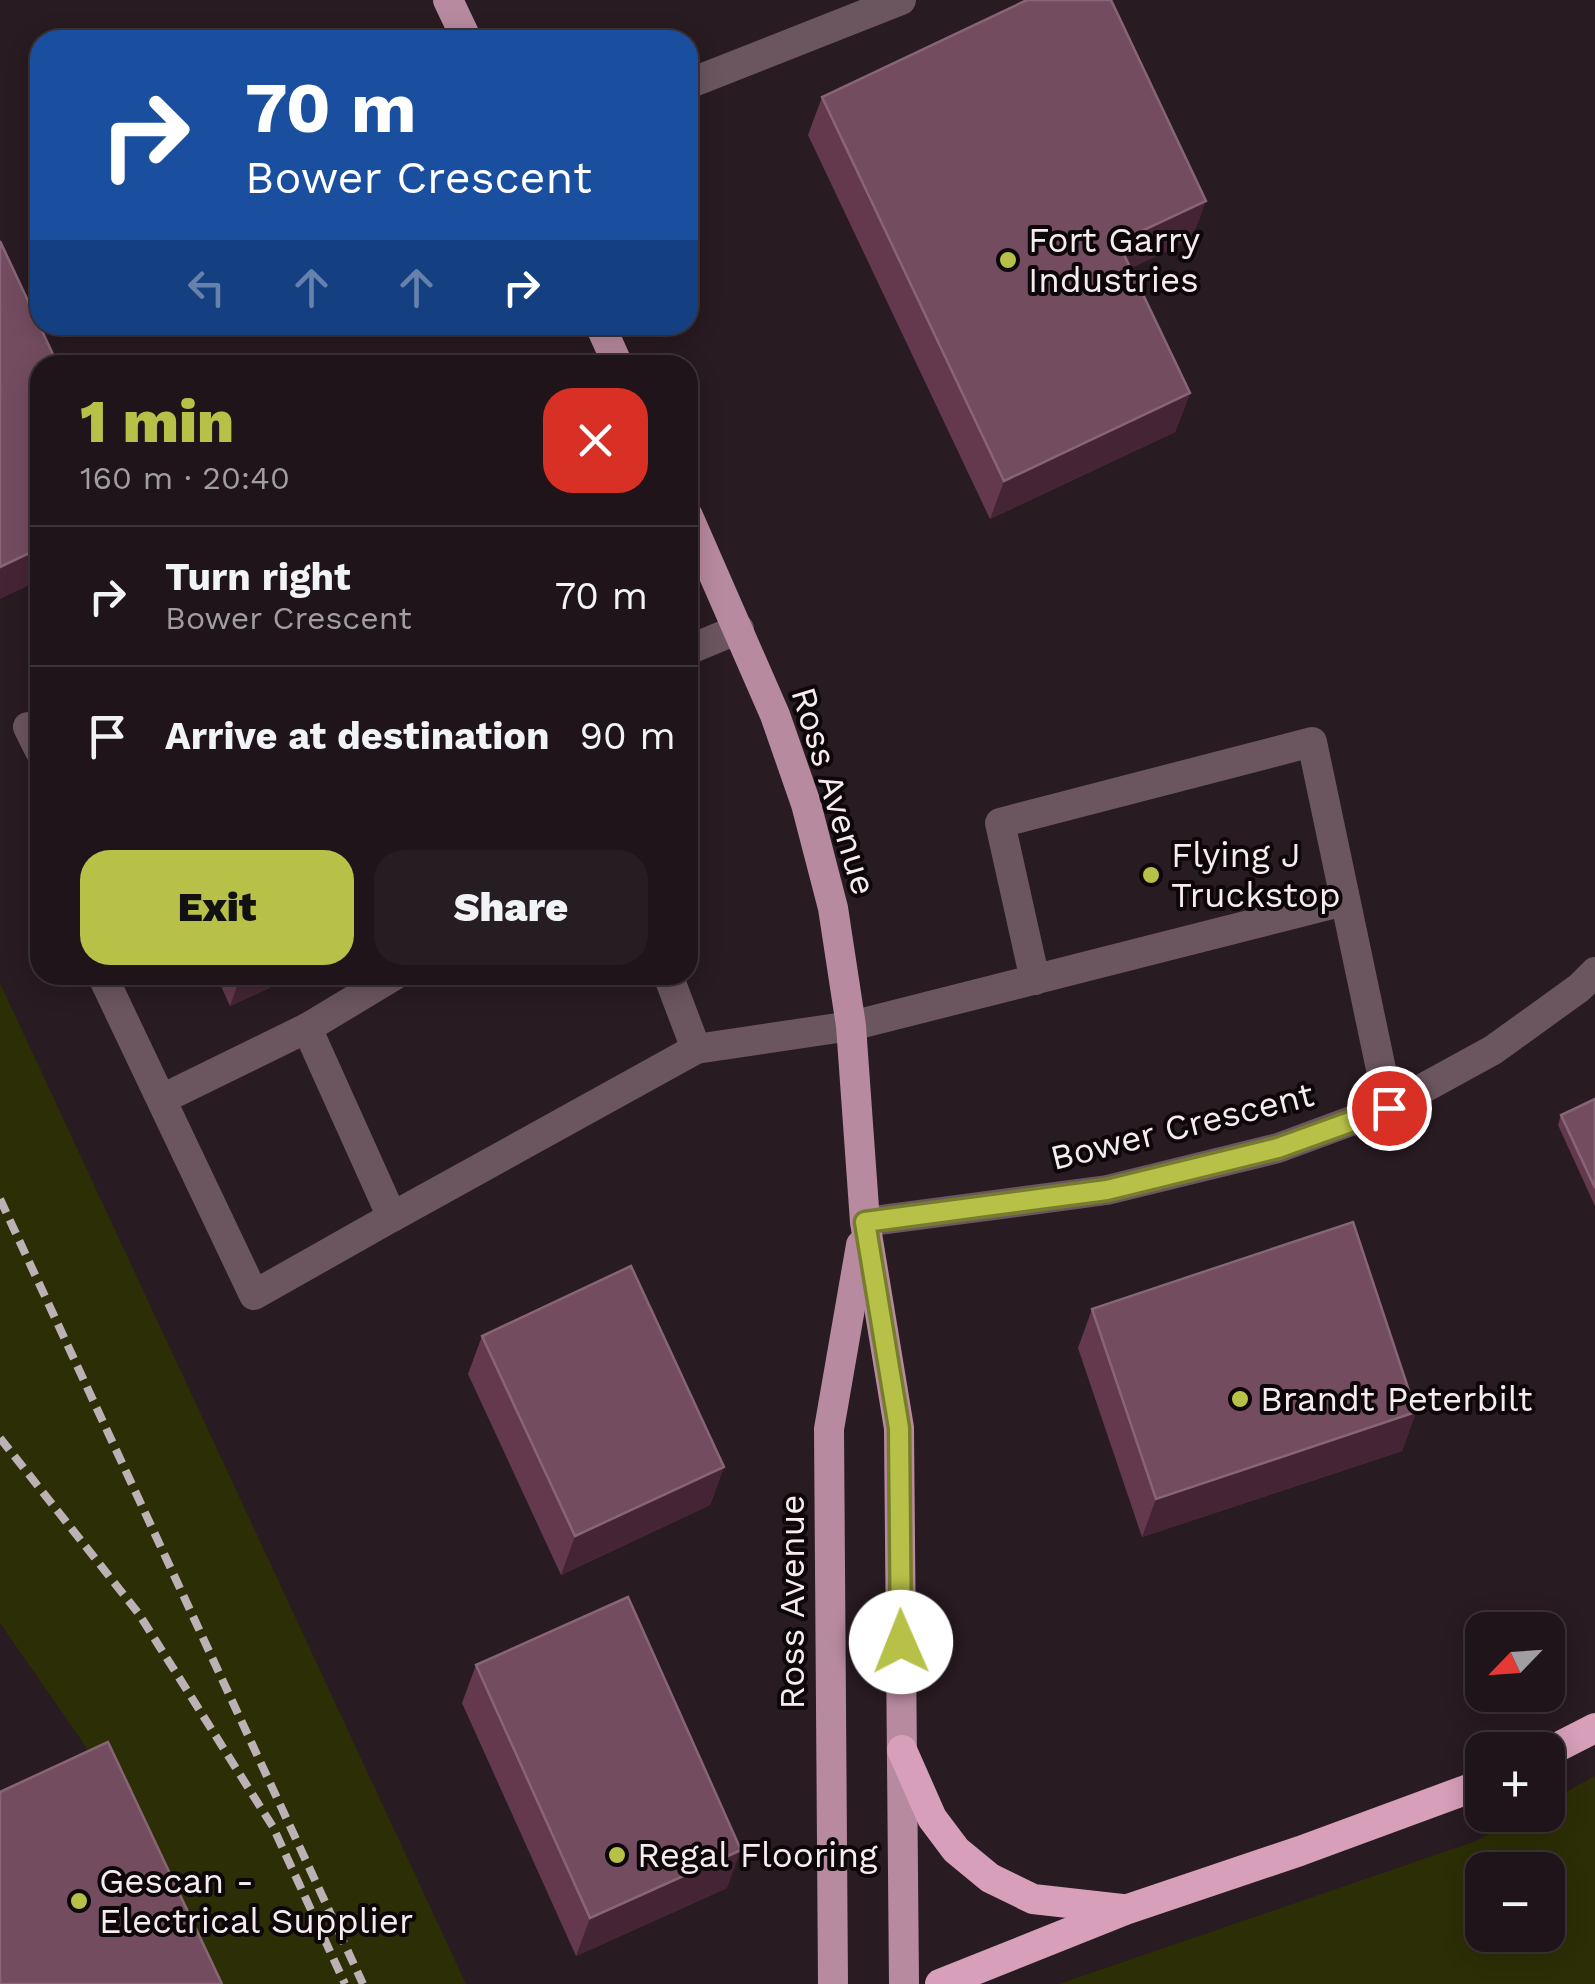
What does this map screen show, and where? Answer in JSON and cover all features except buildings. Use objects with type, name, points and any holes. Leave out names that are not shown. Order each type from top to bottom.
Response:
[{"type":"highway","points":[[1565,1743],[1595,1728]]},
{"type":"highway","points":[[902,1750],[932,1818],[956,1850],[990,1878],[1034,1899],[1125,1910]]},
{"type":"highway","points":[[940,1984],[1125,1910],[1465,1790]]},
{"type":"main road","points":[[448,0],[462,30]]},
{"type":"main road","name":"Ross Avenue","points":[[698,539],[775,715],[806,804],[833,908],[851,1026],[865,1222],[899,1428],[904,1984]]},
{"type":"main road","name":"Ross Avenue","points":[[833,1984],[829,1428],[865,1222]]},
{"type":"street","points":[[698,80],[902,0]]},
{"type":"street","points":[[698,646],[738,629]]},
{"type":"street","points":[[1036,980],[1000,823],[1312,742],[1389,1108]]},
{"type":"street","points":[[107,985],[254,1295],[696,1049],[851,1026],[1344,901]]},
{"type":"street","name":"Bower Crescent","points":[[865,1222],[1107,1190],[1278,1148],[1389,1108],[1492,1050],[1579,988],[1595,972]]},
{"type":"street","points":[[162,1099],[307,1028],[378,985]]},
{"type":"street","points":[[672,985],[696,1049]]},
{"type":"street","points":[[307,1028],[392,1217]]},
{"type":"green space","points":[[0,983],[466,1984],[207,1984],[104,1778],[0,1623]]},
{"type":"green space","points":[[1595,1776],[1595,1984],[1059,1984],[1476,1841],[1492,1832],[1565,1832],[1565,1793]]},
{"type":"railway","points":[[0,1199],[363,1984]]},
{"type":"railway","points":[[0,1438],[139,1614],[273,1827],[345,1984]]},
{"type":"place","name":"Fort Garry Industries","points":[[1008,260]]},
{"type":"place","name":"Flying J Truckstop","points":[[1151,875]]},
{"type":"place","name":"Brandt Peterbilt","points":[[1240,1399]]},
{"type":"place","name":"Regal Flooring","points":[[617,1855]]},
{"type":"place","name":"Gescan - Electrical Supplier","points":[[79,1901]]},
{"type":"route","points":[[901,1642],[899,1428],[865,1222],[1107,1190],[1278,1148],[1389,1108]]}]
